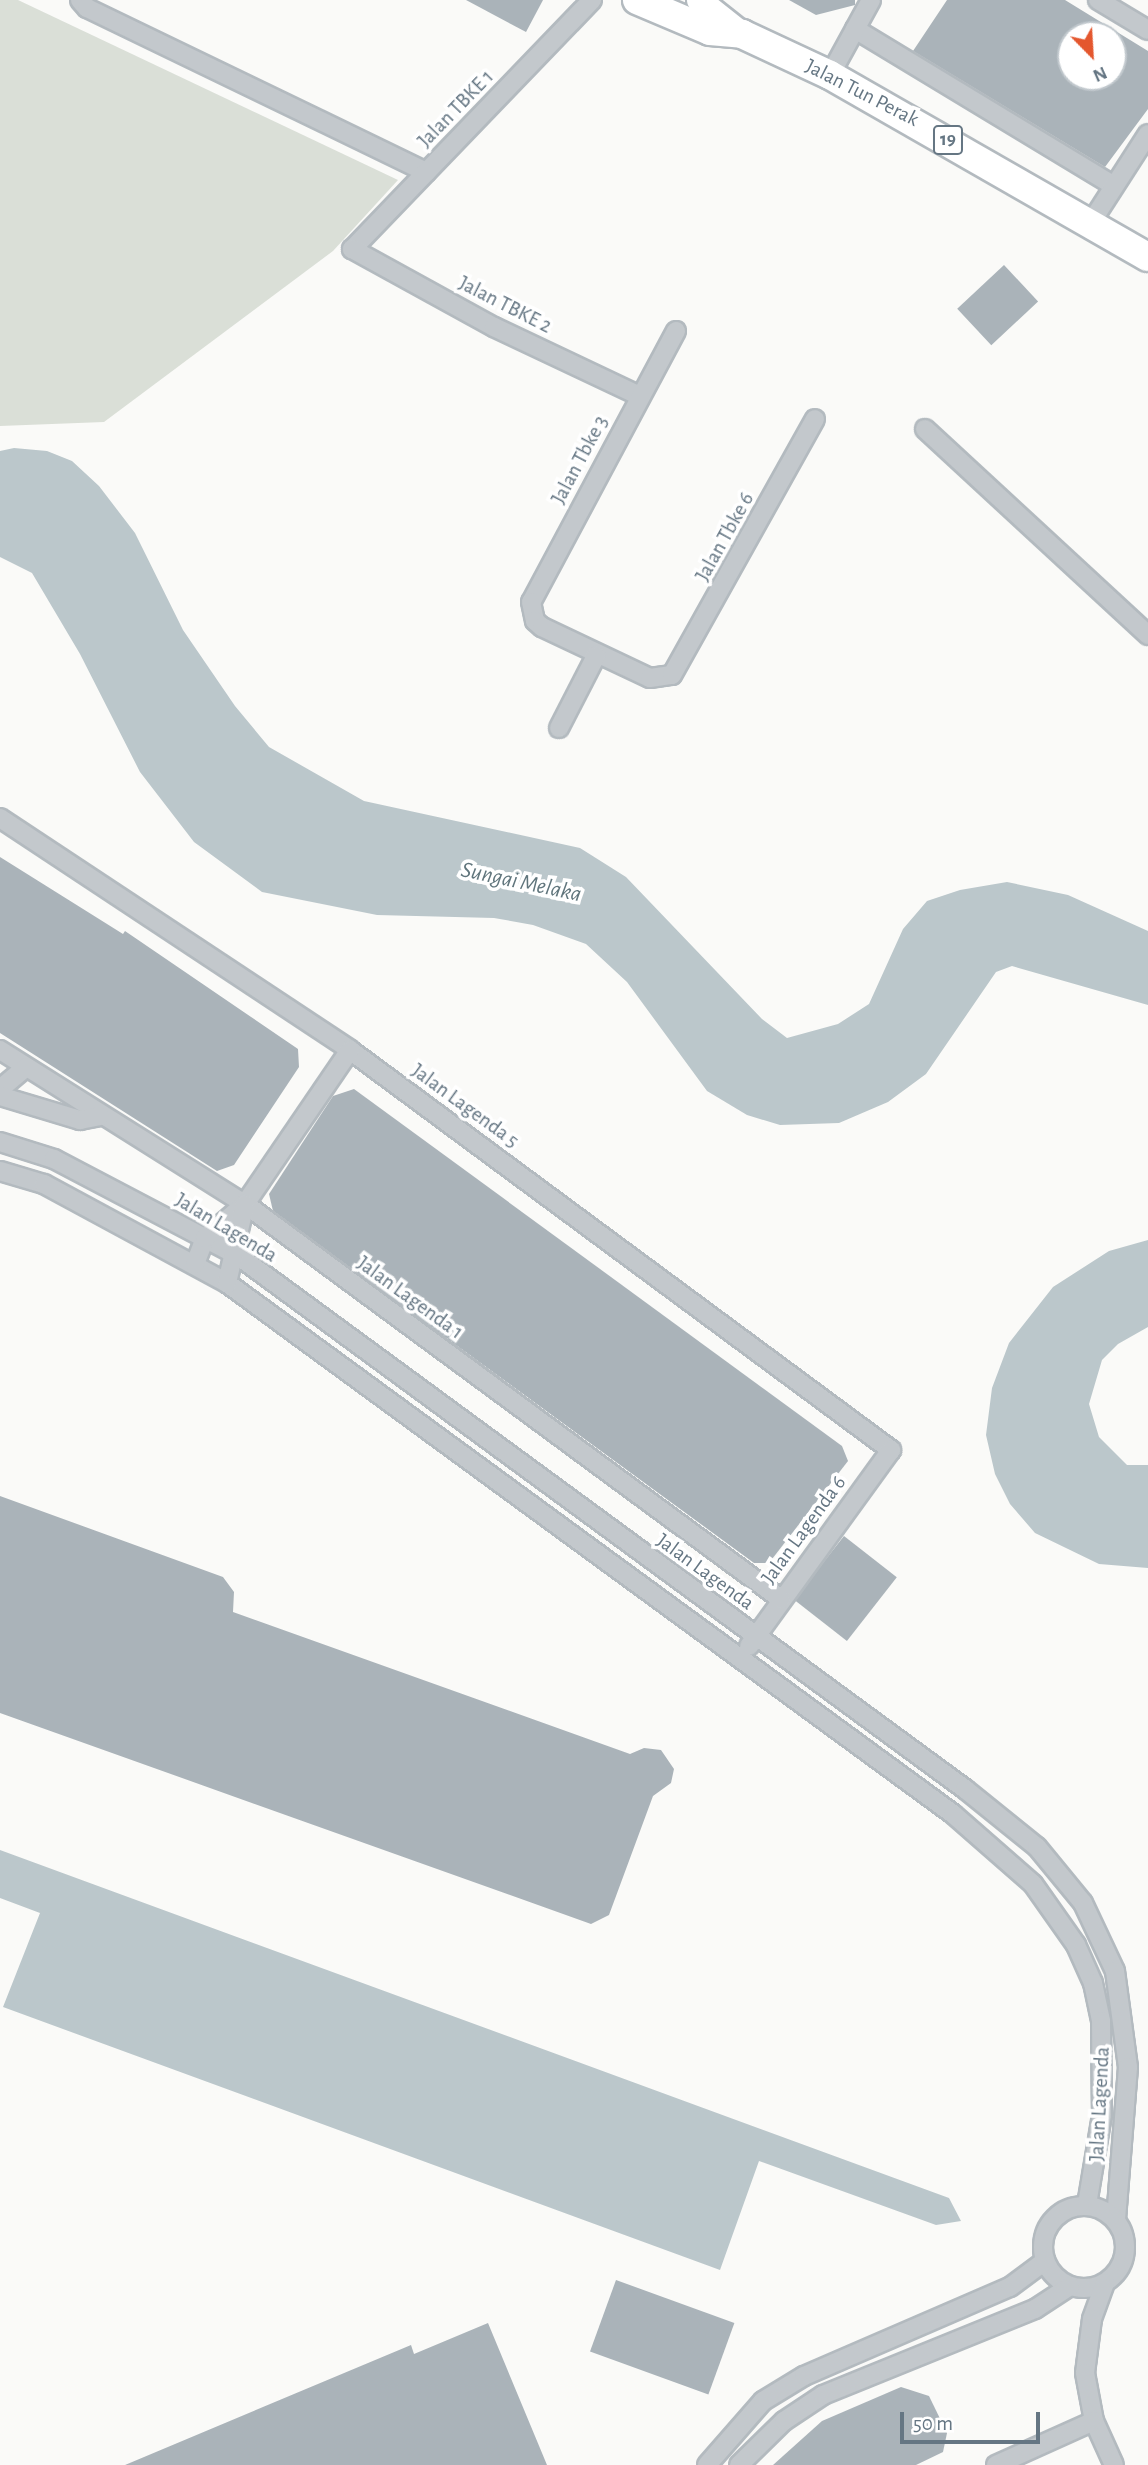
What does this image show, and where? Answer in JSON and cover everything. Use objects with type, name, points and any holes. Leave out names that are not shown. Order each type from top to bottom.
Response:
[{"type":"main road","name":"Jalan Tun Perak","points":[[637,0],[710,31],[742,34],[830,75],[1148,257]]},
{"type":"street","name":"Jalan TBKE 1","points":[[352,249],[592,0]]},
{"type":"street","points":[[699,0],[742,34]]},
{"type":"street","points":[[830,75],[871,0]]},
{"type":"street","points":[[1098,0],[1148,30]]},
{"type":"street","points":[[83,4],[427,173]]},
{"type":"street","points":[[855,29],[1113,185]]},
{"type":"street","points":[[1090,224],[1148,134]]},
{"type":"street","name":"Jalan TBKE 2","points":[[352,249],[494,327],[639,396]]},
{"type":"street","name":"Jalan Tbke 3","points":[[596,656],[542,627],[531,612],[531,602],[676,331]]},
{"type":"street","name":"Jalan Tbke 6","points":[[596,656],[650,678],[672,675],[815,419]]},
{"type":"street","points":[[925,429],[1148,635]]},
{"type":"street","points":[[559,728],[596,656]]},
{"type":"street","name":"Jalan Lagenda 5","points":[[0,818],[350,1050],[891,1450]]},
{"type":"street","name":"Jalan Lagenda 1","points":[[0,1050],[245,1204],[781,1599]]},
{"type":"street","points":[[195,1264],[205,1238],[245,1204],[350,1050]]},
{"type":"street","points":[[0,1089],[26,1067]]},
{"type":"street","points":[[0,1096],[80,1120],[100,1115]]},
{"type":"street","name":"Jalan Lagenda","points":[[0,1142],[54,1159],[237,1255],[965,1789],[1037,1847],[1083,1903],[1115,1971],[1124,2013],[1128,2067],[1116,2219]]},
{"type":"street","name":"Jalan Lagenda","points":[[0,1171],[44,1184],[228,1283],[953,1814],[1033,1884],[1063,1925],[1093,1983],[1101,2021],[1102,2115],[1087,2205]]},
{"type":"street","points":[[228,1283],[237,1255],[245,1204]]},
{"type":"street","name":"Jalan Lagenda 6","points":[[741,1658],[891,1450]]},
{"type":"street","points":[[739,2465],[784,2421],[824,2395],[1035,2309],[1070,2286],[1093,2287],[1105,2283],[1119,2270],[1126,2250],[1116,2219],[1087,2205],[1053,2219],[1043,2239],[1045,2261],[1051,2271],[1070,2286]]},
{"type":"street","points":[[707,2465],[763,2401],[804,2376],[1010,2287],[1045,2261]]},
{"type":"street","points":[[1105,2283],[1087,2343],[1085,2372],[1094,2421],[1114,2465]]},
{"type":"street","points":[[996,2465],[1094,2421]]},
{"type":"shaded area","points":[[0,0],[18,0],[398,180],[333,251],[104,422],[0,426]]},
{"type":"water","name":"Sungai Melaka","points":[[14,448],[47,451],[72,461],[99,486],[135,533],[183,630],[235,706],[269,747],[364,801],[580,848],[626,877],[762,1019],[787,1038],[838,1024],[869,1004],[903,929],[927,901],[960,890],[1007,882],[1068,895],[1148,931],[1148,1005],[1012,966],[996,972],[926,1074],[888,1102],[839,1123],[780,1125],[747,1115],[707,1091],[627,982],[586,944],[533,925],[494,918],[377,915],[262,892],[194,842],[140,772],[80,654],[32,573],[0,557],[0,451]]},
{"type":"water","points":[[1148,1240],[1148,1327],[1118,1344],[1102,1360],[1089,1404],[1099,1437],[1127,1465],[1148,1465],[1148,1568],[1099,1564],[1035,1533],[1010,1504],[995,1474],[986,1435],[992,1388],[1009,1343],[1053,1287],[1109,1251]]},
{"type":"water","points":[[0,1850],[949,2198],[961,2221],[936,2225],[759,2161],[720,2270],[3,2007],[40,1913],[0,1898]]},
{"type":"building","points":[[466,0],[543,0],[526,32]]},
{"type":"building","points":[[789,0],[855,0],[855,5],[816,15]]},
{"type":"building","points":[[947,0],[1065,0],[1099,21],[1057,21],[1057,91],[1127,91],[1127,38],[1148,51],[1148,109],[1105,167],[913,51]]},
{"type":"building","points":[[1004,265],[1038,302],[991,345],[957,309]]},
{"type":"building","points":[[0,857],[123,934],[125,931],[298,1049],[299,1067],[234,1165],[217,1171],[0,1033]]},
{"type":"building","points":[[354,1089],[842,1446],[848,1461],[769,1563],[754,1563],[273,1211],[269,1194],[333,1096]]},
{"type":"building","points":[[0,1496],[223,1577],[234,1592],[233,1612],[630,1754],[644,1748],[661,1750],[674,1769],[671,1783],[653,1796],[609,1915],[591,1924],[0,1713]]},
{"type":"building","points":[[844,1536],[897,1577],[847,1641],[794,1600]]},
{"type":"building","points":[[616,2280],[734,2323],[708,2395],[590,2351]]},
{"type":"building","points":[[488,2323],[547,2465],[125,2465],[411,2345],[414,2354]]},
{"type":"building","points":[[901,2387],[929,2396],[947,2433],[943,2452],[916,2465],[773,2465],[822,2421]]}]
